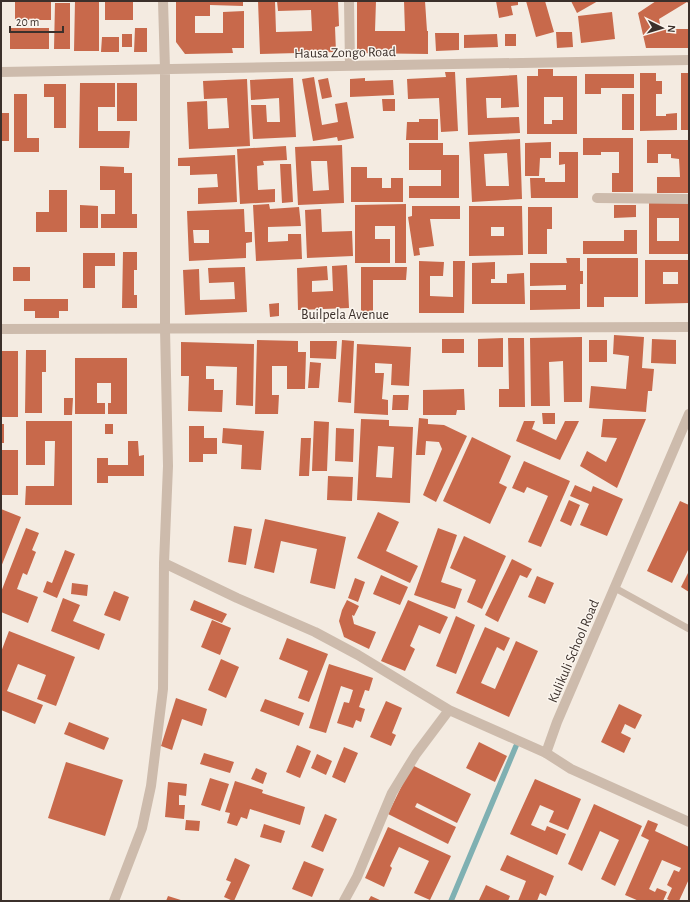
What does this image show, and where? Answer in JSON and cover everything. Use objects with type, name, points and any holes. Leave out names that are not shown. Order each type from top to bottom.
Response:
[{"type":"street","points":[[114,901],[142,828],[151,786],[163,689],[164,563],[168,466],[165,329],[165,70],[163,1]]},
{"type":"street","points":[[349,1],[350,66]]},
{"type":"street","name":"Hausa Zongo Road","points":[[1,72],[689,60]]},
{"type":"street","points":[[597,198],[689,199]]},
{"type":"street","name":"Builpela Avenue","points":[[1,329],[689,327]]},
{"type":"street","name":"Kulikuli School Road","points":[[546,753],[557,722],[614,588],[688,420]]},
{"type":"street","points":[[164,563],[237,598],[314,632],[358,655],[450,710],[546,753],[571,769],[689,822]]},
{"type":"street","points":[[344,901],[357,877],[392,794],[416,754],[450,710]]},
{"type":"lane","points":[[614,588],[689,628]]},
{"type":"building","points":[[15,1],[51,1],[51,20],[15,20]]},
{"type":"building","points":[[75,1],[99,1],[99,51],[74,51]]},
{"type":"building","points":[[105,1],[133,1],[133,20],[105,20]]},
{"type":"building","points":[[176,1],[243,1],[243,6],[210,5],[210,16],[195,16],[195,33],[223,33],[223,12],[244,11],[244,48],[232,48],[233,53],[185,54],[176,42]]},
{"type":"building","points":[[258,1],[275,1],[276,32],[312,31],[311,10],[278,11],[277,1],[338,1],[339,26],[335,27],[336,52],[260,54]]},
{"type":"building","points":[[357,1],[376,1],[375,31],[405,31],[404,1],[425,1],[428,31],[428,54],[357,53]]},
{"type":"building","points":[[496,1],[518,1],[518,5],[511,6],[513,15],[499,18]]},
{"type":"building","points":[[526,1],[545,1],[554,32],[536,37]]},
{"type":"building","points":[[571,1],[598,1],[577,13]]},
{"type":"building","points":[[656,1],[689,1],[689,4],[687,2],[659,19],[661,29],[689,29],[689,48],[646,48],[638,13]]},
{"type":"building","points":[[55,3],[70,3],[70,49],[54,49]]},
{"type":"building","points":[[612,12],[615,39],[581,43],[578,16]]},
{"type":"building","points":[[10,28],[49,28],[49,49],[10,49]]},
{"type":"building","points":[[135,28],[147,28],[147,52],[134,52]]},
{"type":"building","points":[[556,32],[572,32],[573,47],[557,48]]},
{"type":"building","points":[[435,33],[459,33],[459,50],[436,51]]},
{"type":"building","points":[[122,34],[132,34],[132,47],[122,47]]},
{"type":"building","points":[[497,34],[498,47],[464,48],[464,35]]},
{"type":"building","points":[[505,34],[516,34],[516,46],[505,46]]},
{"type":"building","points":[[102,37],[119,37],[119,52],[101,52]]},
{"type":"building","points":[[538,69],[553,69],[553,76],[577,76],[577,134],[527,134],[527,76],[538,76]],"holes":[[[544,97],[563,97],[563,120],[552,120],[552,124],[544,124]]]},
{"type":"building","points":[[445,72],[455,72],[458,131],[441,132],[439,98],[408,99],[407,79],[446,77]]},
{"type":"building","points":[[640,73],[656,73],[656,81],[662,81],[662,94],[656,94],[656,116],[666,116],[666,114],[677,113],[677,130],[640,131]]},
{"type":"building","points":[[681,73],[689,73],[689,130],[681,130]]},
{"type":"building","points":[[585,74],[634,74],[634,88],[601,88],[601,94],[585,94]]},
{"type":"building","points":[[517,75],[519,107],[501,108],[501,98],[486,98],[487,118],[519,117],[520,133],[468,135],[466,78]]},
{"type":"building","points":[[314,77],[322,125],[338,122],[335,104],[347,102],[354,138],[338,141],[337,137],[313,141],[302,79]]},
{"type":"building","points":[[293,78],[296,137],[253,139],[251,105],[266,105],[267,122],[280,122],[279,98],[251,100],[250,80]]},
{"type":"building","points":[[328,78],[332,97],[322,99],[318,80]]},
{"type":"building","points":[[365,78],[365,81],[393,80],[394,95],[350,97],[350,79]]},
{"type":"building","points":[[247,79],[250,146],[189,149],[187,102],[207,101],[208,129],[229,128],[227,98],[204,99],[203,81]]},
{"type":"building","points":[[80,83],[115,83],[115,107],[98,107],[98,131],[130,131],[129,148],[79,148]]},
{"type":"building","points":[[117,83],[137,83],[137,121],[117,121]]},
{"type":"building","points":[[44,84],[66,84],[66,128],[54,128],[54,97],[44,97]]},
{"type":"building","points":[[14,94],[27,94],[27,138],[39,138],[39,152],[14,152]]},
{"type":"building","points":[[622,94],[634,94],[634,130],[622,130]]},
{"type":"building","points":[[382,99],[395,99],[395,111],[383,111]]},
{"type":"building","points":[[1,113],[9,113],[9,141],[1,141]]},
{"type":"building","points":[[419,119],[438,119],[438,140],[406,140],[407,122],[419,122]]},
{"type":"building","points":[[583,138],[633,138],[633,192],[612,192],[612,173],[619,173],[619,152],[601,152],[601,155],[583,155]]},
{"type":"building","points":[[520,139],[522,199],[472,202],[469,142]],"holes":[[[507,153],[509,186],[486,186],[484,154]]]},
{"type":"building","points":[[647,140],[689,140],[689,193],[657,193],[657,177],[680,177],[679,159],[671,158],[671,154],[658,154],[658,163],[647,163]]},
{"type":"building","points":[[551,142],[551,158],[540,158],[539,176],[525,176],[525,143]]},
{"type":"building","points":[[409,143],[443,143],[443,155],[459,155],[459,198],[409,198],[409,186],[441,186],[441,170],[409,170]]},
{"type":"building","points":[[342,145],[344,203],[298,205],[295,147]],"holes":[[[311,161],[327,161],[329,190],[313,191]]]},
{"type":"building","points":[[286,146],[287,160],[263,161],[264,165],[257,166],[258,190],[275,189],[275,202],[240,204],[237,149]]},
{"type":"building","points":[[559,152],[578,152],[578,198],[531,198],[530,178],[545,178],[545,182],[565,182],[565,164],[559,165]]},
{"type":"building","points":[[235,155],[237,202],[198,204],[198,188],[218,187],[217,174],[190,175],[190,166],[178,166],[178,158]]},
{"type":"building","points":[[280,164],[291,164],[293,202],[282,203]]},
{"type":"building","points":[[100,166],[124,167],[124,173],[132,173],[132,214],[137,214],[137,228],[101,228],[101,214],[115,214],[115,190],[100,190]]},
{"type":"building","points":[[351,167],[367,167],[367,178],[382,178],[382,188],[391,188],[391,178],[403,178],[403,202],[351,202]]},
{"type":"building","points":[[49,190],[67,190],[67,232],[36,232],[36,212],[49,212]]},
{"type":"building","points":[[649,203],[689,203],[689,254],[649,254]],"holes":[[[657,218],[679,218],[679,241],[657,241]]]},
{"type":"building","points":[[269,204],[270,209],[299,207],[301,226],[268,227],[268,242],[288,241],[288,234],[301,234],[302,259],[256,261],[253,205]]},
{"type":"building","points":[[406,204],[406,263],[395,263],[395,226],[375,226],[375,239],[390,239],[390,263],[355,263],[355,205]]},
{"type":"building","points":[[80,205],[98,206],[98,228],[80,228]]},
{"type":"building","points":[[614,205],[636,205],[636,217],[614,218]]},
{"type":"building","points":[[412,206],[460,206],[460,219],[430,219],[434,246],[419,248],[420,255],[414,256],[408,217],[412,216]]},
{"type":"building","points":[[469,206],[522,206],[523,255],[469,256]],"holes":[[[491,227],[504,227],[504,236],[491,236]]]},
{"type":"building","points":[[528,207],[552,207],[552,229],[547,229],[547,254],[528,254]]},
{"type":"building","points":[[244,209],[245,232],[252,232],[252,242],[246,243],[246,258],[189,261],[187,211]],"holes":[[[193,230],[209,230],[209,243],[194,243]]]},
{"type":"building","points":[[321,209],[322,232],[352,231],[353,256],[307,258],[305,210]]},
{"type":"building","points":[[624,230],[637,230],[637,254],[583,254],[583,241],[624,241]]},
{"type":"building","points":[[123,252],[137,252],[137,270],[134,270],[134,295],[137,295],[137,308],[122,308]]},
{"type":"building","points":[[83,253],[115,253],[115,266],[95,266],[95,288],[83,288]]},
{"type":"building","points":[[566,258],[580,258],[580,271],[583,271],[583,284],[580,284],[580,309],[530,310],[530,290],[566,290],[566,285],[530,286],[530,263],[567,263]]},
{"type":"building","points":[[587,258],[638,258],[638,297],[604,297],[604,307],[587,307]]},
{"type":"building","points":[[645,260],[689,260],[689,303],[645,304]],"holes":[[[663,272],[678,272],[678,284],[663,284]]]},
{"type":"building","points":[[419,261],[444,262],[443,276],[430,276],[430,296],[453,297],[453,261],[465,261],[464,313],[419,313]]},
{"type":"building","points":[[495,262],[495,279],[491,279],[491,283],[507,283],[507,274],[524,273],[525,304],[472,304],[472,263]]},
{"type":"building","points":[[347,265],[349,308],[298,310],[297,268],[327,266],[328,280],[312,281],[312,292],[333,291],[332,266]]},
{"type":"building","points":[[13,267],[30,267],[30,281],[13,281]]},
{"type":"building","points":[[245,267],[247,312],[185,315],[183,270],[199,269],[200,300],[235,299],[234,282],[209,283],[208,268]]},
{"type":"building","points":[[361,267],[407,267],[406,280],[373,280],[373,315],[361,315]]},
{"type":"building","points":[[24,299],[68,299],[68,311],[59,311],[59,318],[35,318],[35,311],[24,311]]},
{"type":"building","points":[[279,303],[279,316],[270,317],[269,304]]},
{"type":"building","points":[[614,335],[644,337],[642,368],[654,369],[652,391],[648,391],[646,412],[589,408],[591,386],[626,389],[629,356],[613,354]]},
{"type":"building","points":[[582,337],[582,402],[564,402],[563,361],[549,362],[550,406],[531,406],[530,338]]},
{"type":"building","points":[[503,338],[503,367],[478,367],[478,339]]},
{"type":"building","points":[[508,338],[524,338],[525,407],[499,407],[499,389],[509,389]]},
{"type":"building","points":[[442,339],[464,339],[464,353],[442,353]]},
{"type":"building","points":[[652,339],[676,340],[676,364],[651,363]]},
{"type":"building","points":[[257,340],[298,341],[298,352],[306,352],[305,389],[287,389],[287,366],[272,366],[272,395],[279,395],[278,414],[255,414]]},
{"type":"building","points":[[342,340],[354,341],[351,403],[338,402]]},
{"type":"building","points":[[589,340],[607,340],[607,362],[589,362]]},
{"type":"building","points":[[310,341],[337,341],[336,359],[310,358]]},
{"type":"building","points":[[181,342],[254,344],[253,406],[236,405],[237,367],[206,366],[206,379],[214,379],[214,390],[223,390],[222,412],[188,411],[189,376],[181,376]]},
{"type":"building","points":[[357,344],[411,347],[409,386],[391,385],[392,364],[375,363],[375,373],[384,373],[382,399],[388,400],[388,415],[354,413]]},
{"type":"building","points":[[26,350],[46,350],[46,372],[42,372],[42,413],[25,413]]},
{"type":"building","points":[[1,351],[18,351],[18,417],[1,417]]},
{"type":"building","points":[[75,358],[127,358],[127,414],[108,414],[108,403],[111,403],[111,383],[97,383],[97,403],[105,403],[105,414],[75,414]]},
{"type":"building","points":[[310,362],[321,363],[319,388],[308,388]]},
{"type":"building","points":[[464,389],[465,410],[457,410],[456,415],[423,415],[423,390]]},
{"type":"building","points":[[393,395],[409,395],[408,410],[392,410]]},
{"type":"building","points":[[64,398],[73,398],[72,415],[64,415]]},
{"type":"building","points":[[542,413],[555,413],[555,424],[543,424]]},
{"type":"building","points":[[419,418],[428,419],[428,424],[444,425],[467,436],[436,502],[423,495],[442,449],[439,442],[426,441],[425,455],[416,455]]},
{"type":"building","points":[[361,419],[389,420],[389,426],[413,427],[410,503],[357,500]],"holes":[[[378,446],[394,447],[392,478],[376,477]]]},
{"type":"building","points":[[603,419],[646,419],[617,488],[580,466],[587,451],[606,462],[617,438],[601,437]]},
{"type":"building","points":[[26,421],[72,421],[72,505],[25,505],[26,486],[54,486],[55,441],[45,441],[45,465],[26,465]]},
{"type":"building","points":[[314,421],[329,422],[327,471],[312,471]]},
{"type":"building","points":[[524,421],[535,421],[532,429],[556,440],[565,421],[579,421],[560,460],[516,441]]},
{"type":"building","points":[[1,424],[4,424],[4,443],[1,443]]},
{"type":"building","points":[[105,424],[113,424],[113,434],[105,434]]},
{"type":"building","points":[[189,426],[204,426],[204,438],[217,438],[217,454],[203,454],[203,462],[189,462]]},
{"type":"building","points":[[223,428],[264,431],[261,470],[241,469],[242,445],[222,443]]},
{"type":"building","points":[[336,428],[354,429],[353,462],[335,461]]},
{"type":"building","points":[[472,437],[511,456],[499,483],[507,487],[490,524],[443,501]]},
{"type":"building","points":[[301,438],[311,438],[309,476],[299,476]]},
{"type":"building","points":[[128,441],[138,441],[139,456],[144,455],[144,476],[108,476],[108,483],[97,483],[97,458],[108,458],[108,465],[128,465]]},
{"type":"building","points":[[1,450],[18,450],[18,495],[1,495]]},
{"type":"building","points":[[524,461],[570,481],[541,547],[528,542],[548,496],[527,487],[524,493],[512,488]]},
{"type":"building","points":[[328,476],[353,477],[352,501],[327,500]]},
{"type":"building","points":[[575,485],[591,492],[593,486],[623,499],[607,536],[580,525],[589,504],[570,496]]},
{"type":"building","points":[[569,500],[580,505],[571,526],[560,521]]},
{"type":"building","points":[[680,501],[689,505],[689,548],[672,583],[647,571]]},
{"type":"building","points":[[1,509],[21,517],[1,567]]},
{"type":"building","points":[[378,512],[399,522],[386,551],[418,566],[410,583],[357,558]]},
{"type":"building","points":[[265,519],[346,537],[335,589],[310,583],[317,549],[281,541],[274,573],[254,568]]},
{"type":"building","points":[[234,526],[252,529],[246,565],[228,562]]},
{"type":"building","points":[[26,528],[39,533],[32,550],[36,552],[27,575],[23,573],[17,589],[38,597],[28,623],[1,612],[1,592]]},
{"type":"building","points":[[438,528],[457,535],[441,582],[462,589],[455,609],[414,595]]},
{"type":"building","points":[[464,536],[506,556],[482,609],[467,602],[476,580],[450,568]]},
{"type":"building","points":[[65,550],[75,554],[57,598],[43,592],[47,581],[52,583]]},
{"type":"building","points":[[512,559],[532,569],[527,578],[520,575],[498,622],[485,615]]},
{"type":"building","points":[[689,571],[689,592],[681,587]]},
{"type":"building","points":[[381,575],[408,587],[400,605],[373,594]]},
{"type":"building","points":[[537,576],[554,583],[545,604],[528,597]]},
{"type":"building","points":[[355,578],[365,582],[358,602],[348,598]]},
{"type":"building","points":[[72,583],[88,585],[87,596],[71,594]]},
{"type":"building","points":[[114,591],[129,597],[120,621],[104,615]]},
{"type":"building","points":[[63,598],[80,605],[73,621],[105,634],[99,650],[51,631]]},
{"type":"building","points":[[194,600],[227,614],[222,623],[190,610]]},
{"type":"building","points":[[347,600],[359,606],[354,616],[352,615],[354,624],[376,632],[369,649],[344,637],[339,621]]},
{"type":"building","points":[[408,600],[448,617],[440,634],[419,625],[410,646],[415,649],[405,671],[381,661]]},
{"type":"building","points":[[456,616],[475,625],[456,674],[436,666]]},
{"type":"building","points":[[212,620],[231,628],[220,655],[201,647]]},
{"type":"building","points":[[485,627],[510,638],[504,651],[497,647],[481,683],[495,689],[516,641],[538,651],[509,717],[456,693]]},
{"type":"building","points":[[9,631],[75,657],[56,706],[37,699],[46,675],[18,664],[7,691],[43,705],[35,724],[1,710],[1,652]]},
{"type":"building","points":[[287,638],[328,654],[309,702],[298,698],[308,671],[279,659]]},
{"type":"building","points":[[221,659],[239,667],[226,698],[208,690]]},
{"type":"building","points":[[329,664],[373,678],[369,691],[365,690],[359,707],[365,709],[361,722],[356,720],[353,728],[337,723],[344,702],[349,703],[353,690],[341,686],[326,733],[309,728]]},
{"type":"building","points":[[176,698],[207,709],[202,726],[182,719],[172,750],[161,746]]},
{"type":"building","points":[[265,699],[304,713],[299,726],[260,711]]},
{"type":"building","points":[[386,701],[402,708],[392,733],[396,735],[391,746],[370,737]]},
{"type":"building","points":[[619,704],[642,715],[635,729],[625,724],[621,733],[631,738],[624,753],[601,742]]},
{"type":"building","points":[[69,722],[109,738],[104,750],[64,734]]},
{"type":"building","points":[[479,742],[507,756],[495,782],[466,768]]},
{"type":"building","points":[[297,745],[311,751],[300,778],[286,772]]},
{"type":"building","points":[[344,747],[358,753],[345,783],[332,777]]},
{"type":"building","points":[[204,753],[234,762],[230,773],[200,764]]},
{"type":"building","points":[[317,754],[332,761],[326,775],[311,768]]},
{"type":"building","points":[[66,762],[123,780],[105,836],[48,818]]},
{"type":"building","points":[[412,765],[471,794],[457,823],[417,803],[415,807],[456,827],[448,844],[388,814]]},
{"type":"building","points":[[256,768],[267,773],[263,784],[251,779]]},
{"type":"building","points":[[210,778],[229,784],[220,811],[201,805]]},
{"type":"building","points":[[535,779],[581,799],[568,830],[549,822],[554,811],[540,805],[531,825],[545,831],[547,826],[566,834],[557,855],[510,834]]},
{"type":"building","points":[[235,781],[263,790],[262,793],[305,807],[300,825],[250,809],[247,819],[241,817],[237,826],[227,823],[230,813],[225,812]]},
{"type":"building","points":[[168,782],[187,784],[186,796],[179,795],[179,805],[185,805],[184,819],[165,817]]},
{"type":"building","points":[[594,804],[642,826],[615,886],[601,879],[619,840],[600,831],[582,871],[568,864]]},
{"type":"building","points":[[325,814],[337,819],[323,852],[311,847]]},
{"type":"building","points":[[186,820],[200,821],[199,831],[185,830]]},
{"type":"building","points":[[648,820],[658,824],[655,831],[689,847],[689,879],[679,901],[671,901],[667,899],[672,888],[667,885],[674,870],[679,872],[681,868],[662,860],[649,889],[655,892],[657,888],[667,892],[663,901],[639,901],[625,895],[649,840],[641,836]]},
{"type":"building","points":[[264,824],[285,831],[281,843],[260,837]]},
{"type":"building","points":[[388,827],[451,856],[430,900],[414,893],[429,861],[399,847],[390,866],[392,868],[384,887],[365,878]]},
{"type":"building","points":[[507,855],[554,876],[546,896],[540,893],[537,901],[518,901],[526,881],[500,870]]},
{"type":"building","points":[[235,858],[250,865],[233,901],[224,897],[231,882],[226,880]]},
{"type":"building","points":[[304,861],[324,869],[312,897],[292,889]]},
{"type":"building","points":[[486,885],[510,896],[508,901],[479,900]]},
{"type":"building","points":[[168,896],[184,901],[166,901]]},
{"type":"building","points":[[371,896],[382,901],[368,901]]},
{"type":"waterway","points":[[451,901],[516,746]]}]
